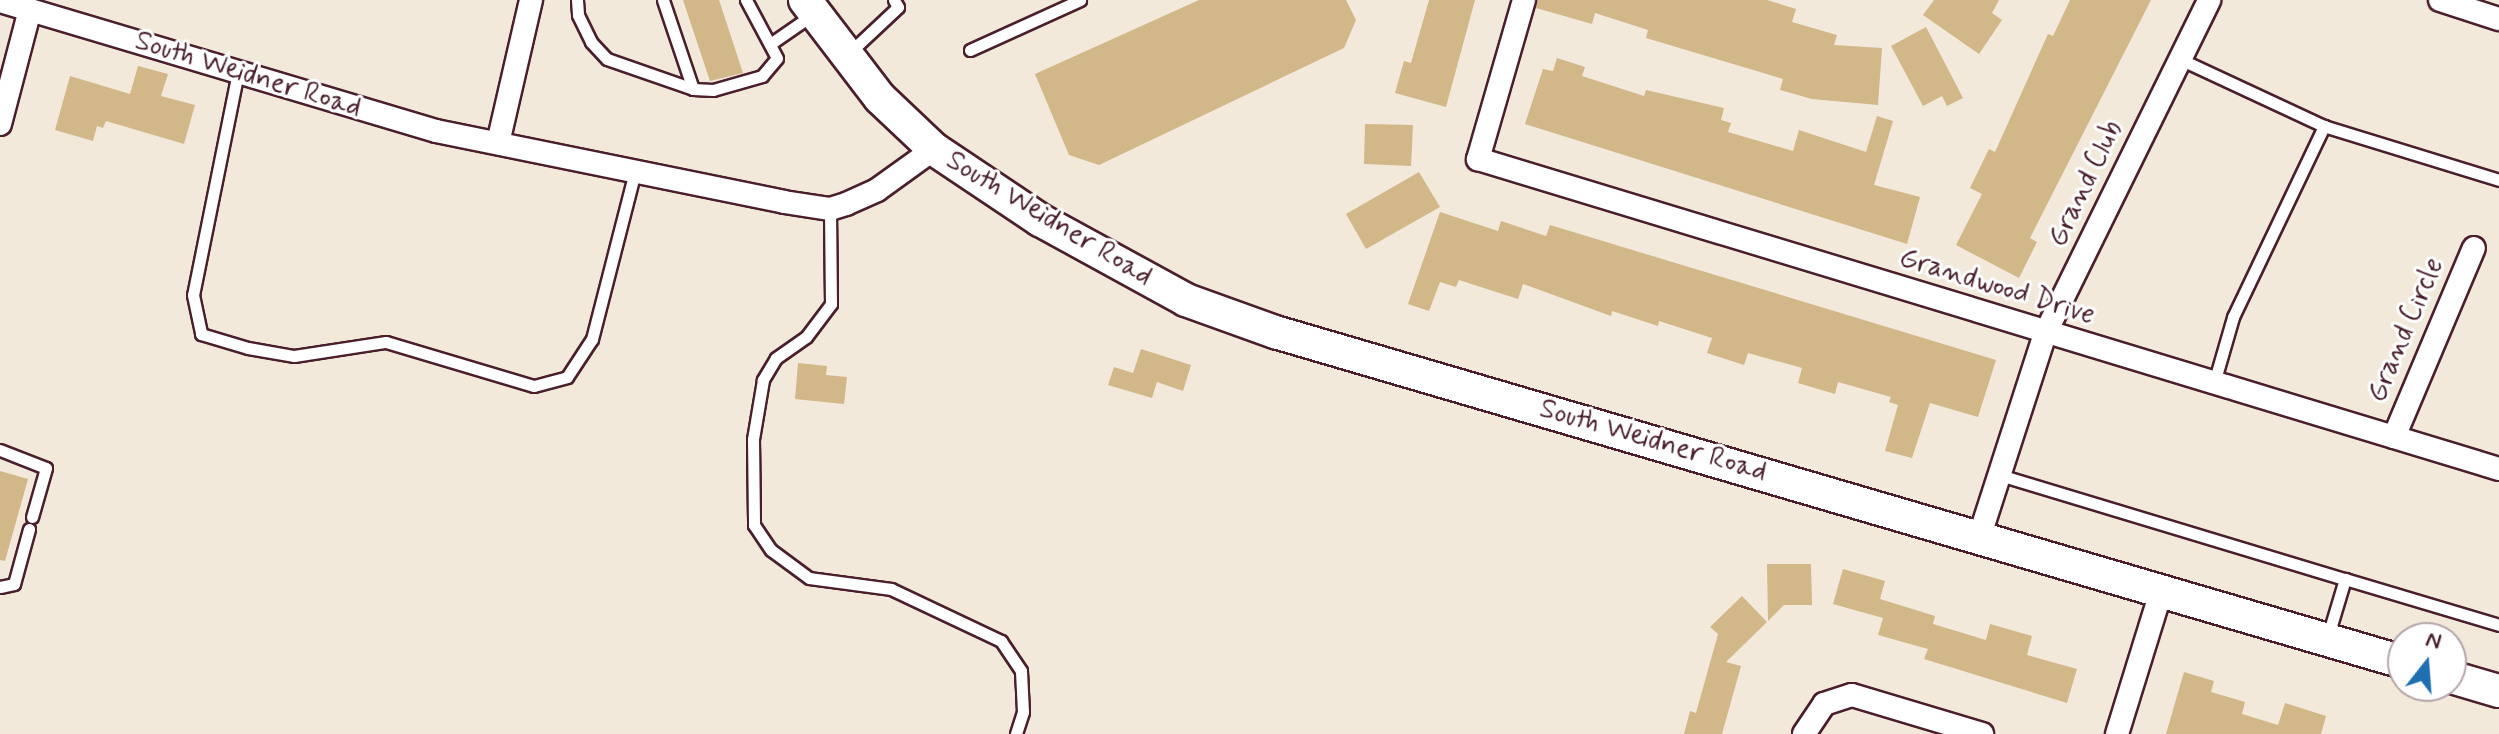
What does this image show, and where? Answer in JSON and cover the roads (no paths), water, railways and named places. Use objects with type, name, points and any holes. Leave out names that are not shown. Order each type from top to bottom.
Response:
[{"type":"main road","name":"South Weidner Road","points":[[809,7],[845,56],[934,149],[1040,220],[1186,300],[1275,332],[1980,535],[2387,657]]},
{"type":"main road","points":[[2467,682],[2499,691]]},
{"type":"street","points":[[498,143],[531,0]]},
{"type":"street","name":"Grandwood Drive","points":[[1524,0],[1478,159],[2045,334],[2499,469]]},
{"type":"street","name":"Grand Club","points":[[1980,535],[2045,334],[2209,0]]},
{"type":"street","points":[[2440,0],[2499,19]]},
{"type":"street","name":"South Weidner Road","points":[[0,1],[436,131],[634,175],[830,209],[877,190],[934,149]]},
{"type":"street","points":[[0,124],[30,10]]},
{"type":"street","name":"Grand Circle","points":[[2394,437],[2474,248]]},
{"type":"street","points":[[2117,734],[2162,589]]},
{"type":"street","points":[[1804,734],[1824,704],[1852,695],[1982,734]]},
{"type":"lane","points":[[577,0],[578,15],[591,42],[607,59],[693,89],[713,90],[762,76],[777,58],[773,42],[746,0]]},
{"type":"lane","points":[[663,0],[693,89]]},
{"type":"lane","points":[[845,56],[898,7],[894,0]]},
{"type":"lane","points":[[970,50],[1073,1]]},
{"type":"lane","points":[[773,42],[809,7]]},
{"type":"lane","points":[[2180,59],[2324,126],[2499,180]]},
{"type":"lane","points":[[238,72],[193,295],[201,334],[248,348],[294,356],[386,342],[534,386],[567,377],[592,339],[634,175]]},
{"type":"lane","points":[[2214,384],[2233,317],[2324,126]]},
{"type":"lane","points":[[830,209],[831,304],[806,337],[776,358],[763,380],[753,439],[754,525],[771,550],[809,578],[891,589],[1001,641],[1013,654],[1022,681],[1023,712],[1016,734]]},
{"type":"lane","points":[[0,450],[46,468],[14,584],[0,587]]},
{"type":"lane","points":[[2000,475],[2499,625]]},
{"type":"lane","points":[[2327,639],[2345,579]]}]
